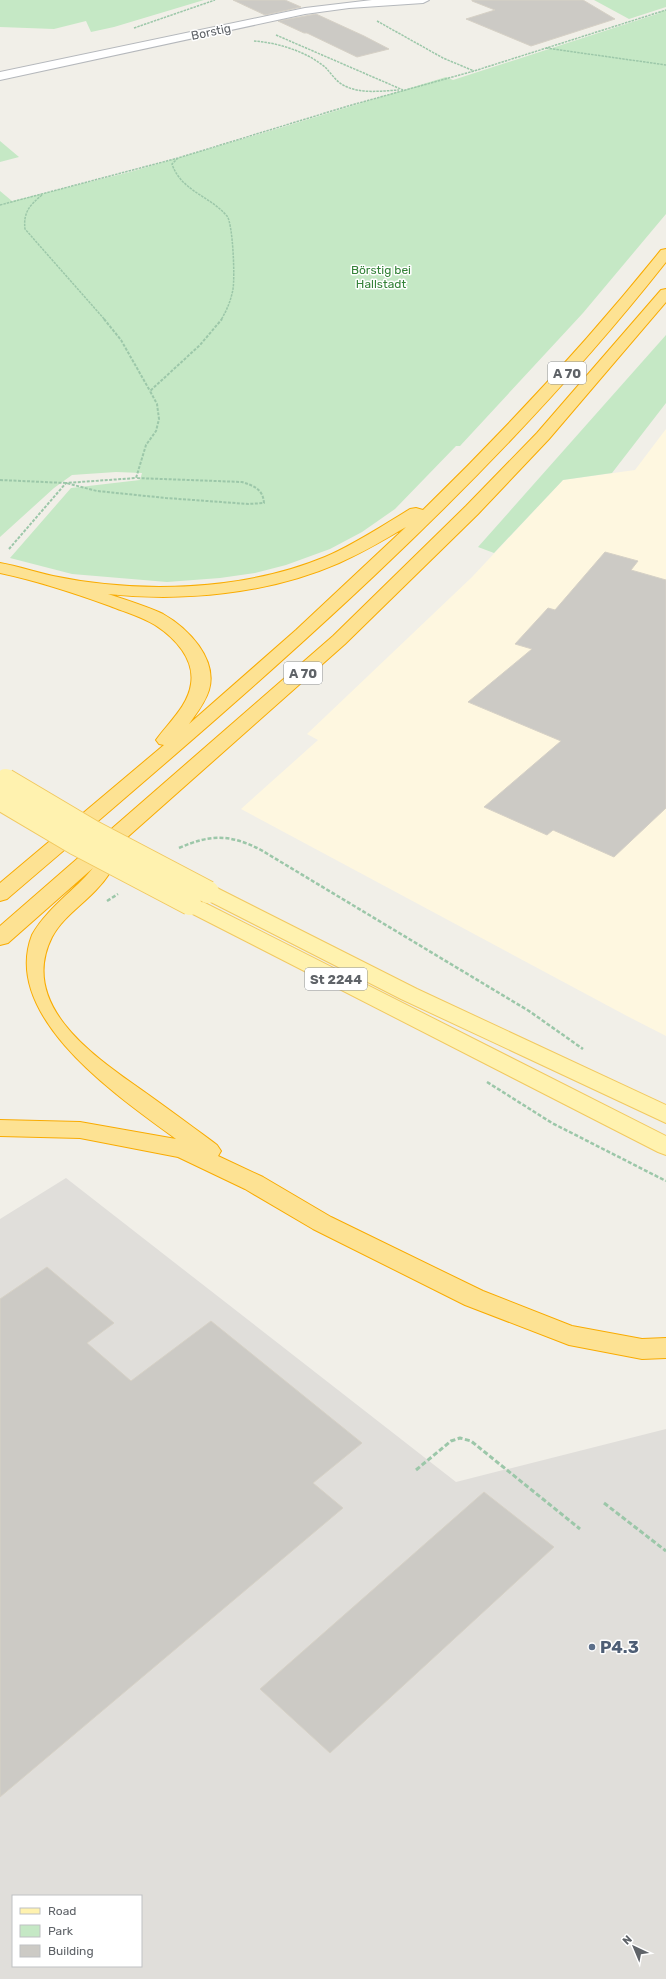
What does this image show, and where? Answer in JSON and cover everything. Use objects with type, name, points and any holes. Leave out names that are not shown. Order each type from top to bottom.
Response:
[{"type":"highway","name":"A 70","points":[[0,894],[127,787],[290,646],[459,485],[574,365],[626,305],[666,253]]},
{"type":"highway","name":"A 70","points":[[0,938],[339,640],[472,510],[543,436],[666,293]]},
{"type":"highway","points":[[0,568],[54,581],[101,588],[169,591],[235,586],[263,581],[311,568],[356,549],[459,485]]},
{"type":"highway","points":[[54,581],[151,616],[167,624],[197,658],[201,684],[193,704],[174,730],[127,787]]},
{"type":"highway","points":[[126,828],[97,876],[59,911],[46,930],[37,947],[33,967],[33,985],[39,1001],[57,1031],[76,1051],[98,1070],[254,1183]]},
{"type":"highway","points":[[0,1128],[80,1130],[183,1149],[254,1183],[322,1223],[474,1298],[570,1335],[642,1349],[666,1348]]},
{"type":"main road","name":"St 2244","points":[[2,786],[409,994],[666,1115]]},
{"type":"main road","name":"St 2244","points":[[2,786],[76,844],[190,904],[666,1146]]},
{"type":"street","name":"Borstig","points":[[0,76],[305,11],[349,5],[423,0]]},
{"type":"path","points":[[129,29],[215,0]]},
{"type":"path","points":[[349,5],[444,58],[474,71]]},
{"type":"path","points":[[0,205],[178,158],[403,90],[474,71],[666,10]]},
{"type":"path","points":[[250,23],[403,90]]},
{"type":"path","points":[[252,41],[282,46],[304,54],[323,66],[343,86],[368,92],[403,90]]},
{"type":"path","points":[[546,48],[666,65]]},
{"type":"path","points":[[150,391],[215,331],[227,312],[233,288],[231,241],[232,225],[226,214],[185,184],[173,172],[172,164],[178,158]]},
{"type":"path","points":[[42,195],[26,208],[23,218],[25,229],[97,310],[121,340],[157,404],[159,419],[156,431],[146,445],[136,478]]},
{"type":"path","points":[[0,480],[66,483],[136,478],[242,482],[255,486],[261,490],[264,495],[264,503],[248,504],[166,498],[97,491],[66,483]]},
{"type":"path","points":[[10,548],[66,483]]},
{"type":"path","points":[[173,853],[196,840],[225,836],[251,844],[528,1011],[586,1051]]},
{"type":"path","points":[[105,902],[122,891]]},
{"type":"path","points":[[416,1470],[450,1441],[460,1438],[471,1441],[580,1529]]},
{"type":"path","points":[[604,1503],[666,1551]]},
{"type":"shaded area","points":[[666,429],[666,1036],[241,809],[318,740],[307,734],[472,577],[563,480],[635,470]]},
{"type":"shaded area","points":[[66,1178],[456,1482],[666,1429],[666,1979],[0,1979],[0,1219]]},
{"type":"green space","points":[[0,0],[204,0],[114,27],[91,32],[86,21],[54,29],[0,27]]},
{"type":"green space","points":[[594,0],[666,0],[666,7],[629,19]]},
{"type":"green space","name":"Börstig bei Hallstadt","points":[[666,10],[666,214],[583,313],[460,446],[456,446],[395,509],[362,532],[330,549],[286,565],[255,573],[220,578],[167,582],[72,574],[10,558],[71,488],[140,480],[142,473],[116,472],[72,475],[54,488],[0,537],[0,191],[12,201],[130,172],[446,77],[453,80]]},
{"type":"green space","points":[[0,141],[19,157],[0,162]]},
{"type":"green space","points":[[666,335],[666,403],[612,473],[563,480],[494,553],[478,547]]},
{"type":"building","points":[[233,0],[285,0],[301,7],[265,15]]},
{"type":"building","points":[[472,0],[583,0],[615,19],[531,46],[466,19],[495,10]]},
{"type":"building","points":[[316,14],[389,49],[357,57],[278,21]]},
{"type":"building","points":[[605,552],[638,561],[631,570],[666,580],[666,808],[614,857],[553,830],[547,835],[484,807],[561,741],[468,702],[532,649],[515,644],[548,608],[555,610]]},
{"type":"building","points":[[47,1267],[114,1323],[87,1343],[131,1381],[211,1321],[362,1443],[313,1483],[343,1508],[0,1797],[0,1299]]},
{"type":"building","points":[[484,1492],[554,1547],[330,1753],[260,1689]]},
{"type":"place","name":"P4.3","points":[[592,1647]]}]
